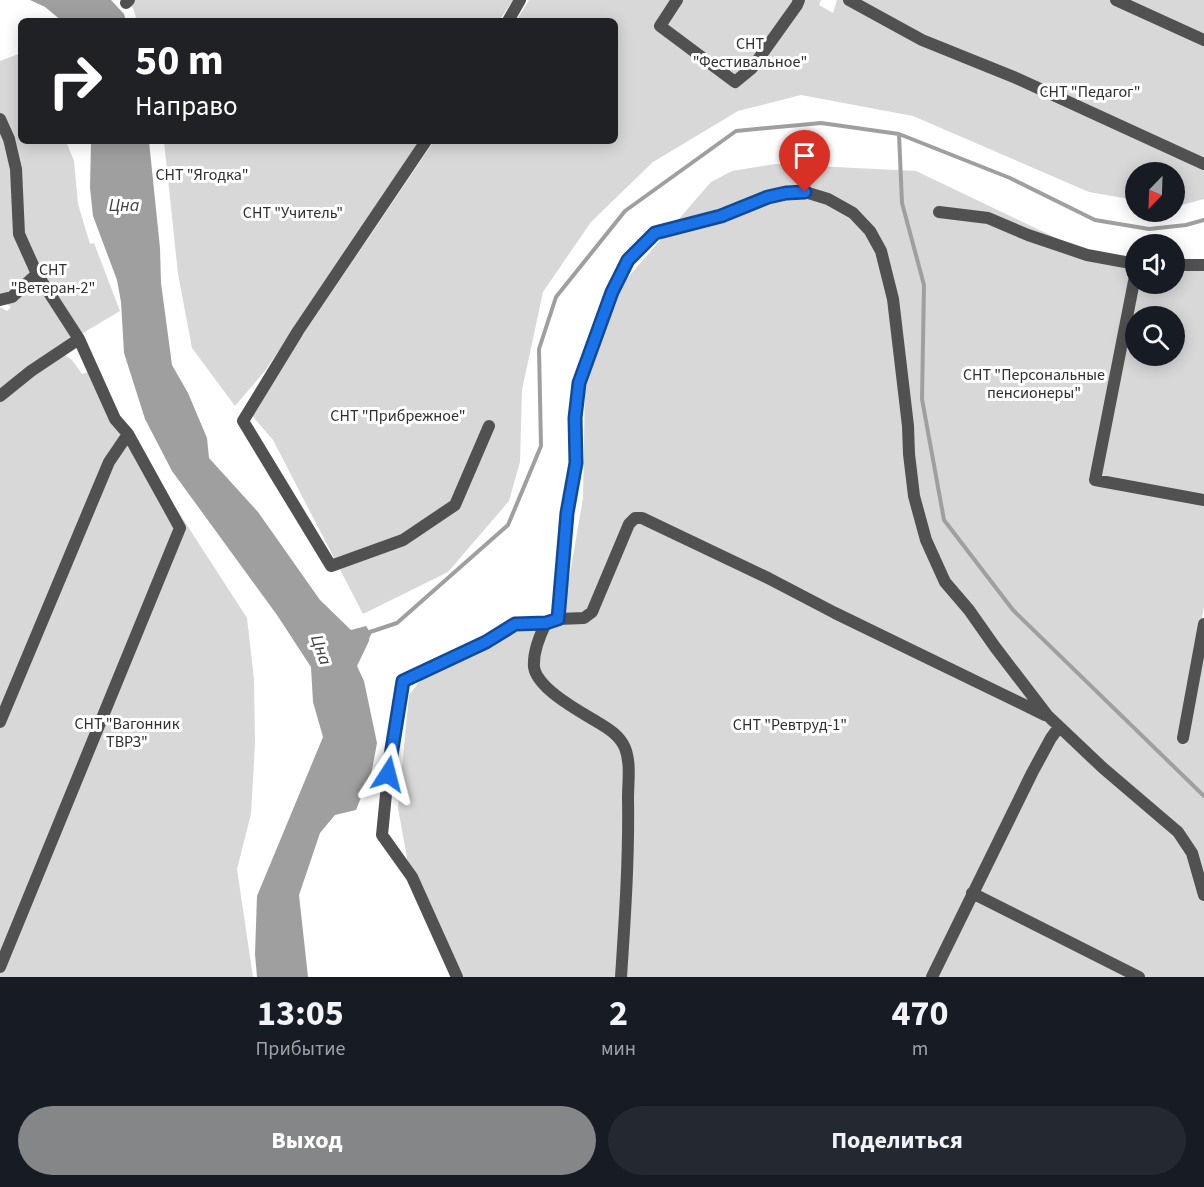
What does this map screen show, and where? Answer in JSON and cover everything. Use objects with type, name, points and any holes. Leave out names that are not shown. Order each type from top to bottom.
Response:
[{"type":"street","points":[[510,18],[520,0]]},
{"type":"street","points":[[677,0],[660,26],[735,82],[752,68],[798,6],[799,0]]},
{"type":"street","points":[[849,0],[922,40],[1016,78],[1204,164]]},
{"type":"street","points":[[1116,0],[1204,40]]},
{"type":"street","points":[[0,119],[9,139],[16,169],[19,234],[37,274],[79,339],[115,419],[128,434],[180,528],[0,967]]},
{"type":"street","points":[[424,144],[298,331],[243,421],[331,566],[403,540],[455,505],[489,426]]},
{"type":"street","points":[[621,977],[628,842],[628,758],[624,745],[614,733],[545,686],[534,664],[539,637],[552,621],[576,463],[575,418],[579,383],[612,292],[628,260],[655,233],[721,216],[768,197],[786,193],[805,192],[828,199],[853,213],[870,231],[881,251],[894,309],[914,496],[926,540],[945,582],[969,610],[1047,715],[1103,768],[1178,832],[1192,853],[1204,895]]},
{"type":"street","points":[[939,212],[988,218],[1028,235],[1088,255],[1125,262]]},
{"type":"street","points":[[1185,265],[1204,265]]},
{"type":"street","points":[[0,300],[12,297],[37,274]]},
{"type":"street","points":[[1131,294],[1095,480],[1204,500]]},
{"type":"street","points":[[0,396],[31,371],[79,339]]},
{"type":"street","points":[[0,722],[109,462],[128,434]]},
{"type":"street","points":[[457,977],[412,877],[382,835],[388,774],[403,681],[486,642],[515,624],[584,618],[592,612],[629,524],[635,518],[642,518],[768,578],[835,613],[1047,715]]},
{"type":"street","points":[[1183,738],[1204,624]]},
{"type":"street","points":[[932,977],[1032,773],[1059,727]]},
{"type":"street","points":[[972,893],[1139,977]]},
{"type":"green space","points":[[122,0],[513,0],[501,18],[136,18],[133,8]]},
{"type":"green space","points":[[529,0],[821,0],[819,5],[833,13],[837,0],[1204,0],[1204,199],[1185,204],[1185,162],[1125,162],[1125,198],[1089,192],[913,116],[801,95],[738,111],[653,162],[591,222],[543,292],[522,390],[520,462],[509,501],[448,572],[363,614],[273,440],[250,413],[432,144],[618,144],[618,18],[518,18]]},
{"type":"green space","name":"СНТ \"Вагонник ТВРЗ\"","points":[[18,54],[18,144],[67,144],[74,161],[78,204],[90,244],[94,243],[120,311],[56,349],[72,360],[82,374],[88,372],[247,618],[254,679],[255,744],[251,814],[237,869],[253,977],[0,977],[0,307],[7,311],[11,307],[0,299],[0,61]]},
{"type":"green space","name":"СНТ \"Учитель\"","points":[[164,144],[417,144],[265,371],[235,406],[192,348],[178,274]]},
{"type":"green space","name":"СНТ \"Ревтруд-1\"","points":[[775,164],[916,171],[1073,246],[1125,262],[1125,294],[1185,294],[1185,268],[1204,269],[1204,496],[1090,475],[1089,481],[1204,503],[1204,607],[1179,739],[1186,745],[1204,646],[1204,977],[460,977],[409,869],[398,808],[409,695],[422,678],[505,624],[563,614],[583,498],[585,383],[601,331],[623,283],[711,182],[732,171]]},
{"type":"water","points":[[30,0],[111,0],[125,18],[58,18],[45,7]]},
{"type":"water","name":"Цна","points":[[91,144],[149,144],[160,248],[161,283],[172,365],[188,393],[207,438],[209,458],[258,512],[320,600],[351,630],[366,626],[370,632],[369,641],[357,666],[364,681],[377,743],[372,770],[356,810],[335,815],[320,833],[299,895],[308,977],[257,977],[255,954],[257,896],[323,737],[313,702],[311,667],[277,615],[172,471],[145,419],[124,353],[121,302],[117,280],[93,216],[90,188]]},
{"type":"waterway","points":[[368,636],[370,632],[397,623],[508,525],[541,446],[539,349],[556,297],[625,211],[736,131],[821,123],[899,134],[1010,178],[1095,220],[1149,229],[1186,225],[1204,220]]},
{"type":"waterway","points":[[899,134],[902,203],[924,285],[922,399],[944,520],[1013,610],[1204,796]]},
{"type":"route","points":[[388,774],[403,681],[486,642],[515,624],[546,623],[558,619],[567,513],[576,463],[575,418],[579,383],[596,332],[628,260],[655,233],[721,216],[768,197],[805,192]]},
{"type":"park label","name":"СНТ \"Фестивальное\"","points":[[750,53]]},
{"type":"park label","name":"СНТ \"Педагог\"","points":[[1090,92]]},
{"type":"park label","name":"СНТ \"Ягодка\"","points":[[202,175]]},
{"type":"park label","name":"СНТ \"Ветеран-2\"","points":[[53,279]]},
{"type":"park label","name":"СНТ \"Персональные пенсионеры\"","points":[[1034,384]]},
{"type":"park label","name":"СНТ \"Прибрежное\"","points":[[398,416]]}]
